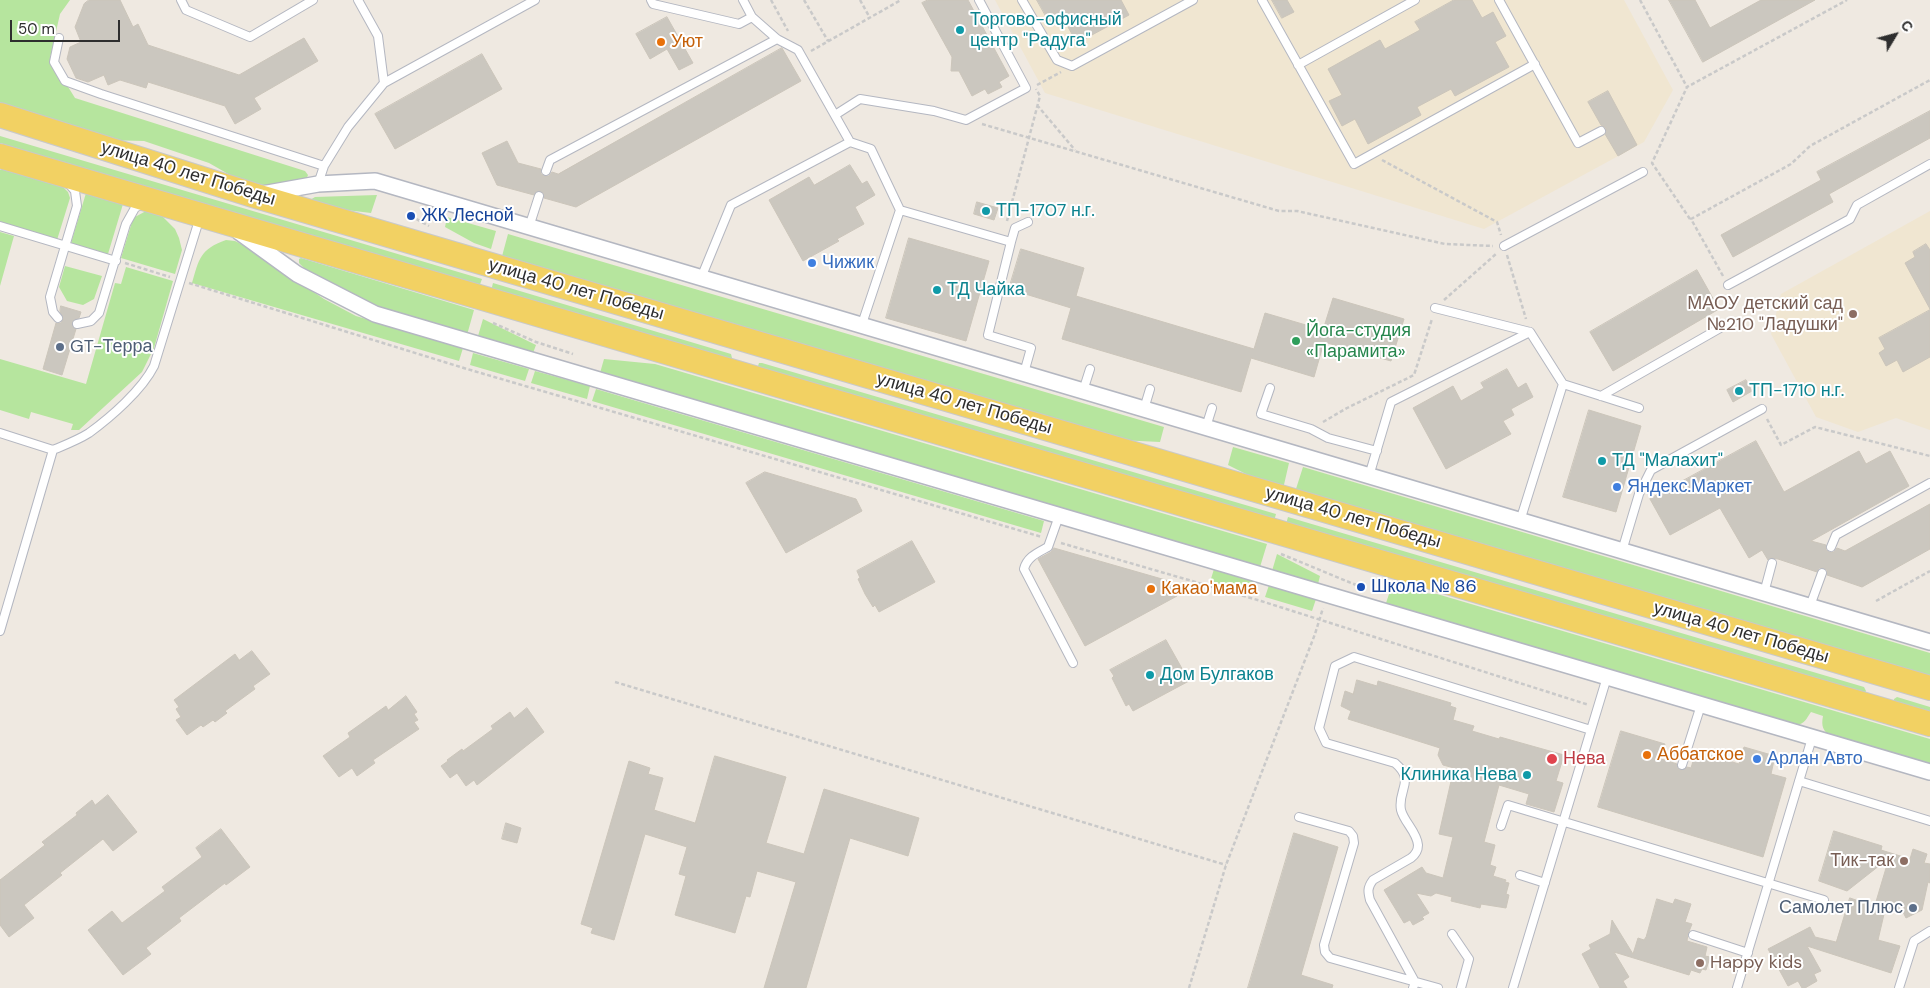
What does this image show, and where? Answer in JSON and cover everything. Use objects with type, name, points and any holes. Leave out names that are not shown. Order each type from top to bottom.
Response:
[{"type":"main road","name":"улица 40 лет Победы","points":[[0,114],[256,196],[1930,688]]},
{"type":"main road","name":"улица 40 лет Победы","points":[[1,157],[1930,724]]},
{"type":"main road","points":[[746,375],[756,343]]},
{"type":"main road","points":[[1867,706],[1877,672]]},
{"type":"street","points":[[256,196],[318,184],[375,181],[1930,642]]},
{"type":"street","name":"улица 40 лет Победы","points":[[226,222],[297,274],[375,314],[1930,772]]},
{"type":"lane","points":[[181,0],[186,10],[250,37],[313,0]]},
{"type":"lane","points":[[358,0],[378,36],[384,83]]},
{"type":"lane","points":[[318,184],[324,166],[348,127],[384,83],[535,0]]},
{"type":"lane","points":[[652,0],[653,4],[739,24],[752,17]]},
{"type":"lane","points":[[743,0],[752,17],[777,39],[800,53],[850,142],[871,149],[900,210],[862,324]]},
{"type":"lane","points":[[835,115],[860,99],[934,111],[966,120],[1026,88],[979,0]]},
{"type":"lane","points":[[1022,0],[1056,60],[1072,66],[1193,0]]},
{"type":"lane","points":[[1262,0],[1354,164],[1535,64]]},
{"type":"lane","points":[[1298,65],[1415,0]]},
{"type":"lane","points":[[1499,0],[1578,143],[1600,131]]},
{"type":"lane","points":[[59,38],[54,62],[64,81],[324,166]]},
{"type":"lane","points":[[546,171],[550,160],[777,39]]},
{"type":"lane","points":[[701,278],[731,205],[850,142]]},
{"type":"lane","points":[[1728,284],[1850,219],[1857,205],[1930,164]]},
{"type":"lane","points":[[1504,246],[1643,172]]},
{"type":"lane","points":[[58,318],[53,312],[50,298],[77,206],[74,191],[62,174]]},
{"type":"lane","points":[[529,226],[539,196]]},
{"type":"lane","points":[[77,324],[90,321],[99,313],[126,224],[135,208],[149,200]]},
{"type":"lane","points":[[900,210],[1011,242]]},
{"type":"lane","points":[[0,433],[54,450],[88,433],[136,392],[147,380],[154,366],[201,215]]},
{"type":"lane","points":[[1024,373],[1031,348],[988,335],[1015,228],[1028,222]]},
{"type":"lane","points":[[0,226],[116,261]]},
{"type":"lane","points":[[1436,308],[1530,332],[1563,384],[1639,408]]},
{"type":"lane","points":[[1601,396],[1728,323]]},
{"type":"lane","points":[[1369,476],[1391,402],[1530,332]]},
{"type":"lane","points":[[1083,391],[1090,369]]},
{"type":"lane","points":[[1520,521],[1563,384]]},
{"type":"lane","points":[[1270,388],[1262,414],[1311,429],[1328,438],[1377,451]]},
{"type":"lane","points":[[1144,409],[1150,389]]},
{"type":"lane","points":[[1206,428],[1212,408]]},
{"type":"lane","points":[[1622,551],[1639,494],[1651,470],[1762,409]]},
{"type":"lane","points":[[0,630],[54,450]]},
{"type":"lane","points":[[1831,547],[1836,535],[1930,483]]},
{"type":"lane","points":[[1059,516],[1048,546],[1031,556],[1026,562],[1024,570],[1073,664]]},
{"type":"lane","points":[[1764,593],[1772,564]]},
{"type":"lane","points":[[1810,606],[1822,573]]},
{"type":"lane","points":[[1414,985],[1370,900],[1368,892],[1368,886],[1372,880],[1416,854],[1416,838],[1401,809],[1406,783],[1405,776],[1396,763],[1326,742],[1319,728],[1336,666],[1354,657],[1591,730]]},
{"type":"lane","points":[[1513,988],[1607,677]]},
{"type":"lane","points":[[1682,766],[1701,705]]},
{"type":"lane","points":[[1737,988],[1812,738]]},
{"type":"lane","points":[[1799,781],[1930,821]]},
{"type":"lane","points":[[1501,826],[1508,805],[1824,900]]},
{"type":"lane","points":[[1300,817],[1349,832],[1353,836],[1354,843],[1324,946],[1325,952],[1330,958],[1414,985],[1438,988]]},
{"type":"lane","points":[[1520,875],[1545,882]]},
{"type":"lane","points":[[1899,988],[1914,941],[1930,931]]},
{"type":"lane","points":[[1452,934],[1469,959],[1461,988]]},
{"type":"lane","points":[[1693,935],[1748,953]]},
{"type":"path","points":[[770,0],[800,53],[828,41],[901,0]]},
{"type":"path","points":[[804,0],[828,41]]},
{"type":"path","points":[[860,0],[870,18]]},
{"type":"path","points":[[1640,0],[1688,87]]},
{"type":"path","points":[[1728,284],[1691,219],[1652,163],[1688,87],[1847,0]]},
{"type":"path","points":[[1010,211],[1040,96],[1035,86],[1072,66]]},
{"type":"path","points":[[1691,219],[1791,164],[1810,146],[1930,80]]},
{"type":"path","points":[[1037,105],[1076,152]]},
{"type":"path","points":[[966,120],[1279,212],[1297,211],[1445,244],[1504,246]]},
{"type":"path","points":[[1372,154],[1497,222],[1530,332]]},
{"type":"path","points":[[1311,429],[1347,408],[1414,374],[1436,308],[1504,246]]},
{"type":"path","points":[[116,261],[467,369],[1320,620],[1598,708]]},
{"type":"path","points":[[491,322],[536,342],[573,354]]},
{"type":"path","points":[[1762,409],[1782,445],[1815,427],[1930,456]]},
{"type":"path","points":[[1275,552],[1361,587]]},
{"type":"path","points":[[1876,601],[1930,571]]},
{"type":"path","points":[[1189,988],[1226,865],[1320,620],[1327,595]]},
{"type":"path","points":[[615,682],[1226,865]]},
{"type":"shaded area","points":[[995,0],[1624,0],[1673,90],[1644,142],[1484,229],[1045,93]]},
{"type":"shaded area","name":"МАОУ детский сад №210 \"Ладушки\"","points":[[1930,211],[1930,430],[1896,418],[1858,432],[1816,417],[1771,334],[1781,294]]},
{"type":"green space","points":[[0,0],[70,0],[60,14],[50,58],[75,98],[305,171],[308,175],[306,180],[268,190],[237,179],[209,163],[144,141],[104,140],[0,108]]},
{"type":"green space","points":[[0,136],[482,279],[479,287],[0,143]]},
{"type":"green space","points":[[7,168],[61,185],[68,192],[70,198],[57,240],[0,222],[0,170]]},
{"type":"green space","points":[[86,193],[123,204],[108,254],[71,243]]},
{"type":"green space","points":[[377,195],[371,213],[330,208],[310,200],[315,197]]},
{"type":"green space","points":[[146,211],[162,216],[175,229],[182,250],[175,274],[121,258],[132,222],[135,217]]},
{"type":"green space","points":[[447,217],[496,231],[491,249],[474,243],[445,227]]},
{"type":"green space","points":[[0,232],[14,236],[0,286]]},
{"type":"green space","points":[[508,234],[1164,427],[1160,442],[1119,440],[501,260]]},
{"type":"green space","points":[[226,240],[235,241],[245,246],[324,299],[356,316],[463,348],[459,361],[192,283],[202,256],[217,243]]},
{"type":"green space","points":[[301,258],[474,310],[467,335],[377,308],[305,269],[299,263]]},
{"type":"green space","points":[[65,266],[102,276],[94,299],[83,305],[67,301],[59,287]]},
{"type":"green space","points":[[126,267],[173,281],[154,348],[142,372],[79,430],[71,430],[73,424],[31,412],[29,419],[0,410],[0,359],[86,384],[115,283],[121,284]]},
{"type":"green space","points":[[493,283],[731,354],[732,358],[730,360],[491,291]]},
{"type":"green space","points":[[483,319],[536,345],[533,353],[478,336]]},
{"type":"green space","points":[[473,353],[529,369],[525,381],[470,365]]},
{"type":"green space","points":[[604,359],[655,364],[1267,544],[1260,567],[600,373]]},
{"type":"green space","points":[[759,363],[1276,514],[1274,521],[760,369]]},
{"type":"green space","points":[[535,371],[590,386],[587,399],[531,383]]},
{"type":"green space","points":[[596,389],[1044,521],[1041,533],[592,401]]},
{"type":"green space","points":[[1233,447],[1289,463],[1283,489],[1264,483],[1228,465]]},
{"type":"green space","points":[[1303,467],[1930,653],[1930,680],[1295,492]]},
{"type":"green space","points":[[1288,517],[1864,687],[1866,691],[1865,693],[1286,524]]},
{"type":"green space","points":[[1277,554],[1320,576],[1318,584],[1272,571]]},
{"type":"green space","points":[[1214,569],[1255,582],[1251,594],[1210,582]]},
{"type":"green space","points":[[1269,585],[1316,599],[1312,611],[1265,597]]},
{"type":"green space","points":[[1390,591],[1437,594],[1930,739],[1930,765],[1831,737],[1823,728],[1823,716],[1811,712],[1803,722],[1796,725],[1386,603]]},
{"type":"green space","points":[[1897,697],[1930,707],[1930,713],[1894,702],[1894,699]]},
{"type":"building","points":[[89,0],[120,0],[133,27],[138,24],[148,45],[239,75],[304,38],[318,61],[254,98],[261,109],[235,124],[225,106],[148,82],[146,88],[120,80],[108,85],[104,75],[88,82],[76,78],[67,59],[70,47],[81,42],[75,27],[84,4]]},
{"type":"building","name":"Торгово-офисный центр \"Радуга\"","points":[[928,0],[968,0],[1009,76],[999,82],[1002,87],[988,94],[985,89],[972,96],[959,71],[951,71],[952,57],[922,3]]},
{"type":"building","points":[[1037,0],[1121,0],[1129,15],[1077,43],[1063,18],[1051,25]]},
{"type":"building","points":[[1272,0],[1287,0],[1294,12],[1282,18]]},
{"type":"building","points":[[1454,0],[1472,0],[1482,18],[1493,12],[1506,36],[1495,42],[1509,67],[1455,96],[1451,89],[1417,107],[1421,115],[1368,144],[1355,119],[1342,126],[1329,101],[1342,95],[1328,69],[1380,40],[1385,49],[1420,30],[1415,22]]},
{"type":"building","points":[[1669,0],[1695,0],[1710,28],[1761,0],[1815,0],[1703,62]]},
{"type":"building","name":"Уют","points":[[667,17],[693,63],[679,70],[667,49],[650,59],[636,34]]},
{"type":"building","points":[[782,48],[801,81],[576,207],[544,198],[543,193],[540,191],[534,195],[497,185],[482,153],[507,141],[518,163],[541,169],[541,174],[545,176],[549,176],[552,172],[558,174]]},
{"type":"building","points":[[482,54],[502,89],[395,149],[375,114]]},
{"type":"building","points":[[1608,91],[1637,145],[1618,156],[1605,134],[1606,128],[1601,125],[1588,102]]},
{"type":"building","points":[[1930,111],[1930,138],[1829,194],[1833,202],[1733,257],[1721,235],[1821,180],[1817,172]]},
{"type":"building","points":[[850,165],[862,184],[867,181],[875,195],[855,207],[864,224],[837,239],[839,241],[803,261],[769,200],[809,177],[814,185]]},
{"type":"building","name":"ТП-1707 н.г.","points":[[977,202],[998,208],[994,220],[974,214]]},
{"type":"building","name":"ТД Чайка","points":[[909,238],[989,261],[966,341],[886,318]]},
{"type":"building","points":[[1926,244],[1930,250],[1930,309],[1905,263],[1915,257],[1913,252]]},
{"type":"building","points":[[1021,249],[1084,268],[1076,296],[1254,349],[1265,313],[1323,330],[1333,298],[1404,319],[1391,361],[1324,342],[1314,377],[1251,358],[1241,392],[1062,339],[1071,308],[1009,289]]},
{"type":"building","points":[[1697,270],[1719,309],[1613,371],[1590,332]]},
{"type":"building","name":"GT-Терра","points":[[61,306],[81,312],[79,318],[72,323],[76,329],[62,375],[43,369],[56,323],[61,323],[63,319],[60,311]]},
{"type":"building","points":[[1930,310],[1930,357],[1903,372],[1897,360],[1886,366],[1879,353],[1885,349],[1879,338]]},
{"type":"building","points":[[1507,369],[1518,388],[1526,383],[1533,397],[1511,409],[1514,415],[1503,421],[1511,434],[1446,469],[1413,408],[1453,386],[1461,401],[1484,388],[1481,383]]},
{"type":"building","name":"ТП-1710 н.г.","points":[[1746,380],[1752,391],[1733,402],[1727,390]]},
{"type":"building","name":"ТД \"Малахит\"","points":[[1589,410],[1641,426],[1616,512],[1563,497]]},
{"type":"building","points":[[1756,441],[1784,492],[1859,451],[1866,464],[1890,451],[1909,486],[1811,541],[1826,545],[1826,550],[1829,552],[1834,552],[1837,548],[1845,551],[1930,504],[1930,549],[1862,587],[1827,575],[1827,570],[1823,568],[1819,568],[1817,572],[1778,559],[1771,558],[1768,560],[1762,550],[1749,558],[1720,508],[1670,535],[1650,499]]},
{"type":"building","points":[[765,472],[856,499],[862,511],[786,553],[746,483]]},
{"type":"building","points":[[912,541],[935,582],[879,612],[875,605],[873,607],[865,594],[858,579],[860,578],[857,571]]},
{"type":"building","points":[[1054,548],[1169,581],[1177,596],[1085,646],[1038,559],[1051,552]]},
{"type":"building","name":"Дом Булгаков","points":[[1166,640],[1189,681],[1133,711],[1129,704],[1126,706],[1110,670]]},
{"type":"building","points":[[252,651],[270,674],[253,686],[255,689],[225,711],[227,713],[215,722],[213,720],[203,727],[201,725],[187,735],[176,720],[181,717],[176,709],[179,707],[174,700],[235,654],[239,660]]},
{"type":"building","points":[[1357,680],[1377,686],[1378,681],[1451,703],[1450,706],[1456,708],[1453,720],[1474,726],[1472,731],[1564,755],[1556,781],[1563,783],[1554,812],[1526,804],[1529,794],[1499,785],[1484,842],[1495,845],[1490,865],[1496,867],[1493,876],[1506,880],[1505,882],[1509,883],[1506,894],[1509,895],[1506,908],[1481,904],[1480,908],[1451,901],[1452,897],[1436,893],[1431,896],[1416,893],[1429,913],[1422,917],[1424,919],[1413,925],[1410,920],[1404,923],[1384,890],[1422,867],[1426,873],[1443,878],[1453,837],[1439,834],[1454,768],[1443,765],[1438,755],[1440,748],[1348,719],[1351,711],[1341,706],[1345,691],[1353,694]]},
{"type":"building","points":[[406,696],[417,712],[414,714],[418,720],[414,722],[419,729],[373,760],[375,763],[357,776],[352,768],[339,777],[323,756],[350,737],[348,733],[386,706],[388,710]]},
{"type":"building","points":[[527,708],[544,732],[477,785],[474,780],[466,786],[457,773],[450,778],[441,766],[447,760],[493,729],[491,726],[510,712],[514,718]]},
{"type":"building","points":[[1621,731],[1665,744],[1661,759],[1677,764],[1681,770],[1687,767],[1691,768],[1696,751],[1739,764],[1744,747],[1775,756],[1771,774],[1786,778],[1763,857],[1598,807]]},
{"type":"building","points":[[715,756],[786,777],[766,843],[804,854],[824,789],[919,818],[908,856],[850,838],[806,988],[764,988],[796,882],[757,871],[750,897],[746,896],[735,933],[675,915],[686,876],[679,874],[687,847],[645,834],[614,940],[591,933],[593,928],[581,924],[629,761],[650,768],[648,774],[663,778],[654,810],[695,823]]},
{"type":"building","points":[[108,795],[137,832],[113,851],[103,839],[60,873],[62,875],[24,905],[34,918],[9,937],[0,925],[0,880],[45,845],[42,842],[77,815],[76,813],[92,800],[95,805]]},
{"type":"building","points":[[506,823],[521,828],[517,843],[502,839]]},
{"type":"building","points":[[221,829],[250,867],[226,885],[225,883],[179,918],[181,921],[146,948],[151,954],[123,975],[88,930],[112,911],[122,923],[165,891],[162,887],[202,857],[196,848]]},
{"type":"building","points":[[1834,831],[1882,846],[1881,850],[1910,859],[1913,849],[1927,854],[1924,863],[1930,864],[1930,883],[1928,882],[1922,910],[1906,918],[1903,912],[1875,905],[1889,858],[1847,891],[1819,881]]},
{"type":"building","points":[[1294,833],[1338,847],[1301,975],[1333,985],[1332,988],[1248,988]]},
{"type":"building","points":[[1850,898],[1885,910],[1878,940],[1900,946],[1891,973],[1807,946],[1821,971],[1814,974],[1817,981],[1805,988],[1802,988],[1798,981],[1788,986],[1768,949],[1810,927],[1815,937],[1836,942]]},
{"type":"building","points":[[1657,899],[1673,904],[1675,899],[1691,904],[1685,922],[1692,924],[1687,941],[1707,947],[1705,956],[1710,957],[1706,970],[1702,969],[1700,973],[1691,970],[1689,975],[1614,952],[1629,977],[1623,981],[1627,988],[1600,988],[1582,954],[1591,949],[1589,945],[1610,934],[1612,920],[1633,954],[1638,938],[1644,940],[1646,937]]},
{"type":"place","name":"Торгово-офисный центр \"Радуга\"","points":[[960,30]]},
{"type":"place","name":"Уют","points":[[661,42]]},
{"type":"place","name":"ТП-1707 н.г.","points":[[986,211]]},
{"type":"place","name":"ЖК Лесной","points":[[411,216]]},
{"type":"place","name":"Чижик","points":[[812,263]]},
{"type":"place","name":"ТД Чайка","points":[[937,290]]},
{"type":"place","name":"МАОУ детский сад №210 \"Ладушки\"","points":[[1853,314]]},
{"type":"place","name":"Йога-студия «Парамита»","points":[[1296,341]]},
{"type":"place","name":"GT-Терра","points":[[60,347]]},
{"type":"place","name":"ТП-1710 н.г.","points":[[1739,391]]},
{"type":"place","name":"ТД \"Малахит\"","points":[[1602,461]]},
{"type":"place","name":"Яндекс.Маркет","points":[[1617,487]]},
{"type":"place","name":"Школа № 86","points":[[1361,587]]},
{"type":"place","name":"Какао'мама","points":[[1151,589]]},
{"type":"place","name":"Дом Булгаков","points":[[1150,675]]},
{"type":"place","name":"Аббатское","points":[[1647,755]]},
{"type":"place","name":"Нева","points":[[1552,759]]},
{"type":"place","name":"Арлан Авто","points":[[1757,759]]},
{"type":"place","name":"Клиника Нева","points":[[1527,775]]},
{"type":"place","name":"Тик-так","points":[[1904,861]]},
{"type":"place","name":"Самолет Плюс","points":[[1913,908]]},
{"type":"place","name":"Happy kids","points":[[1700,963]]}]
